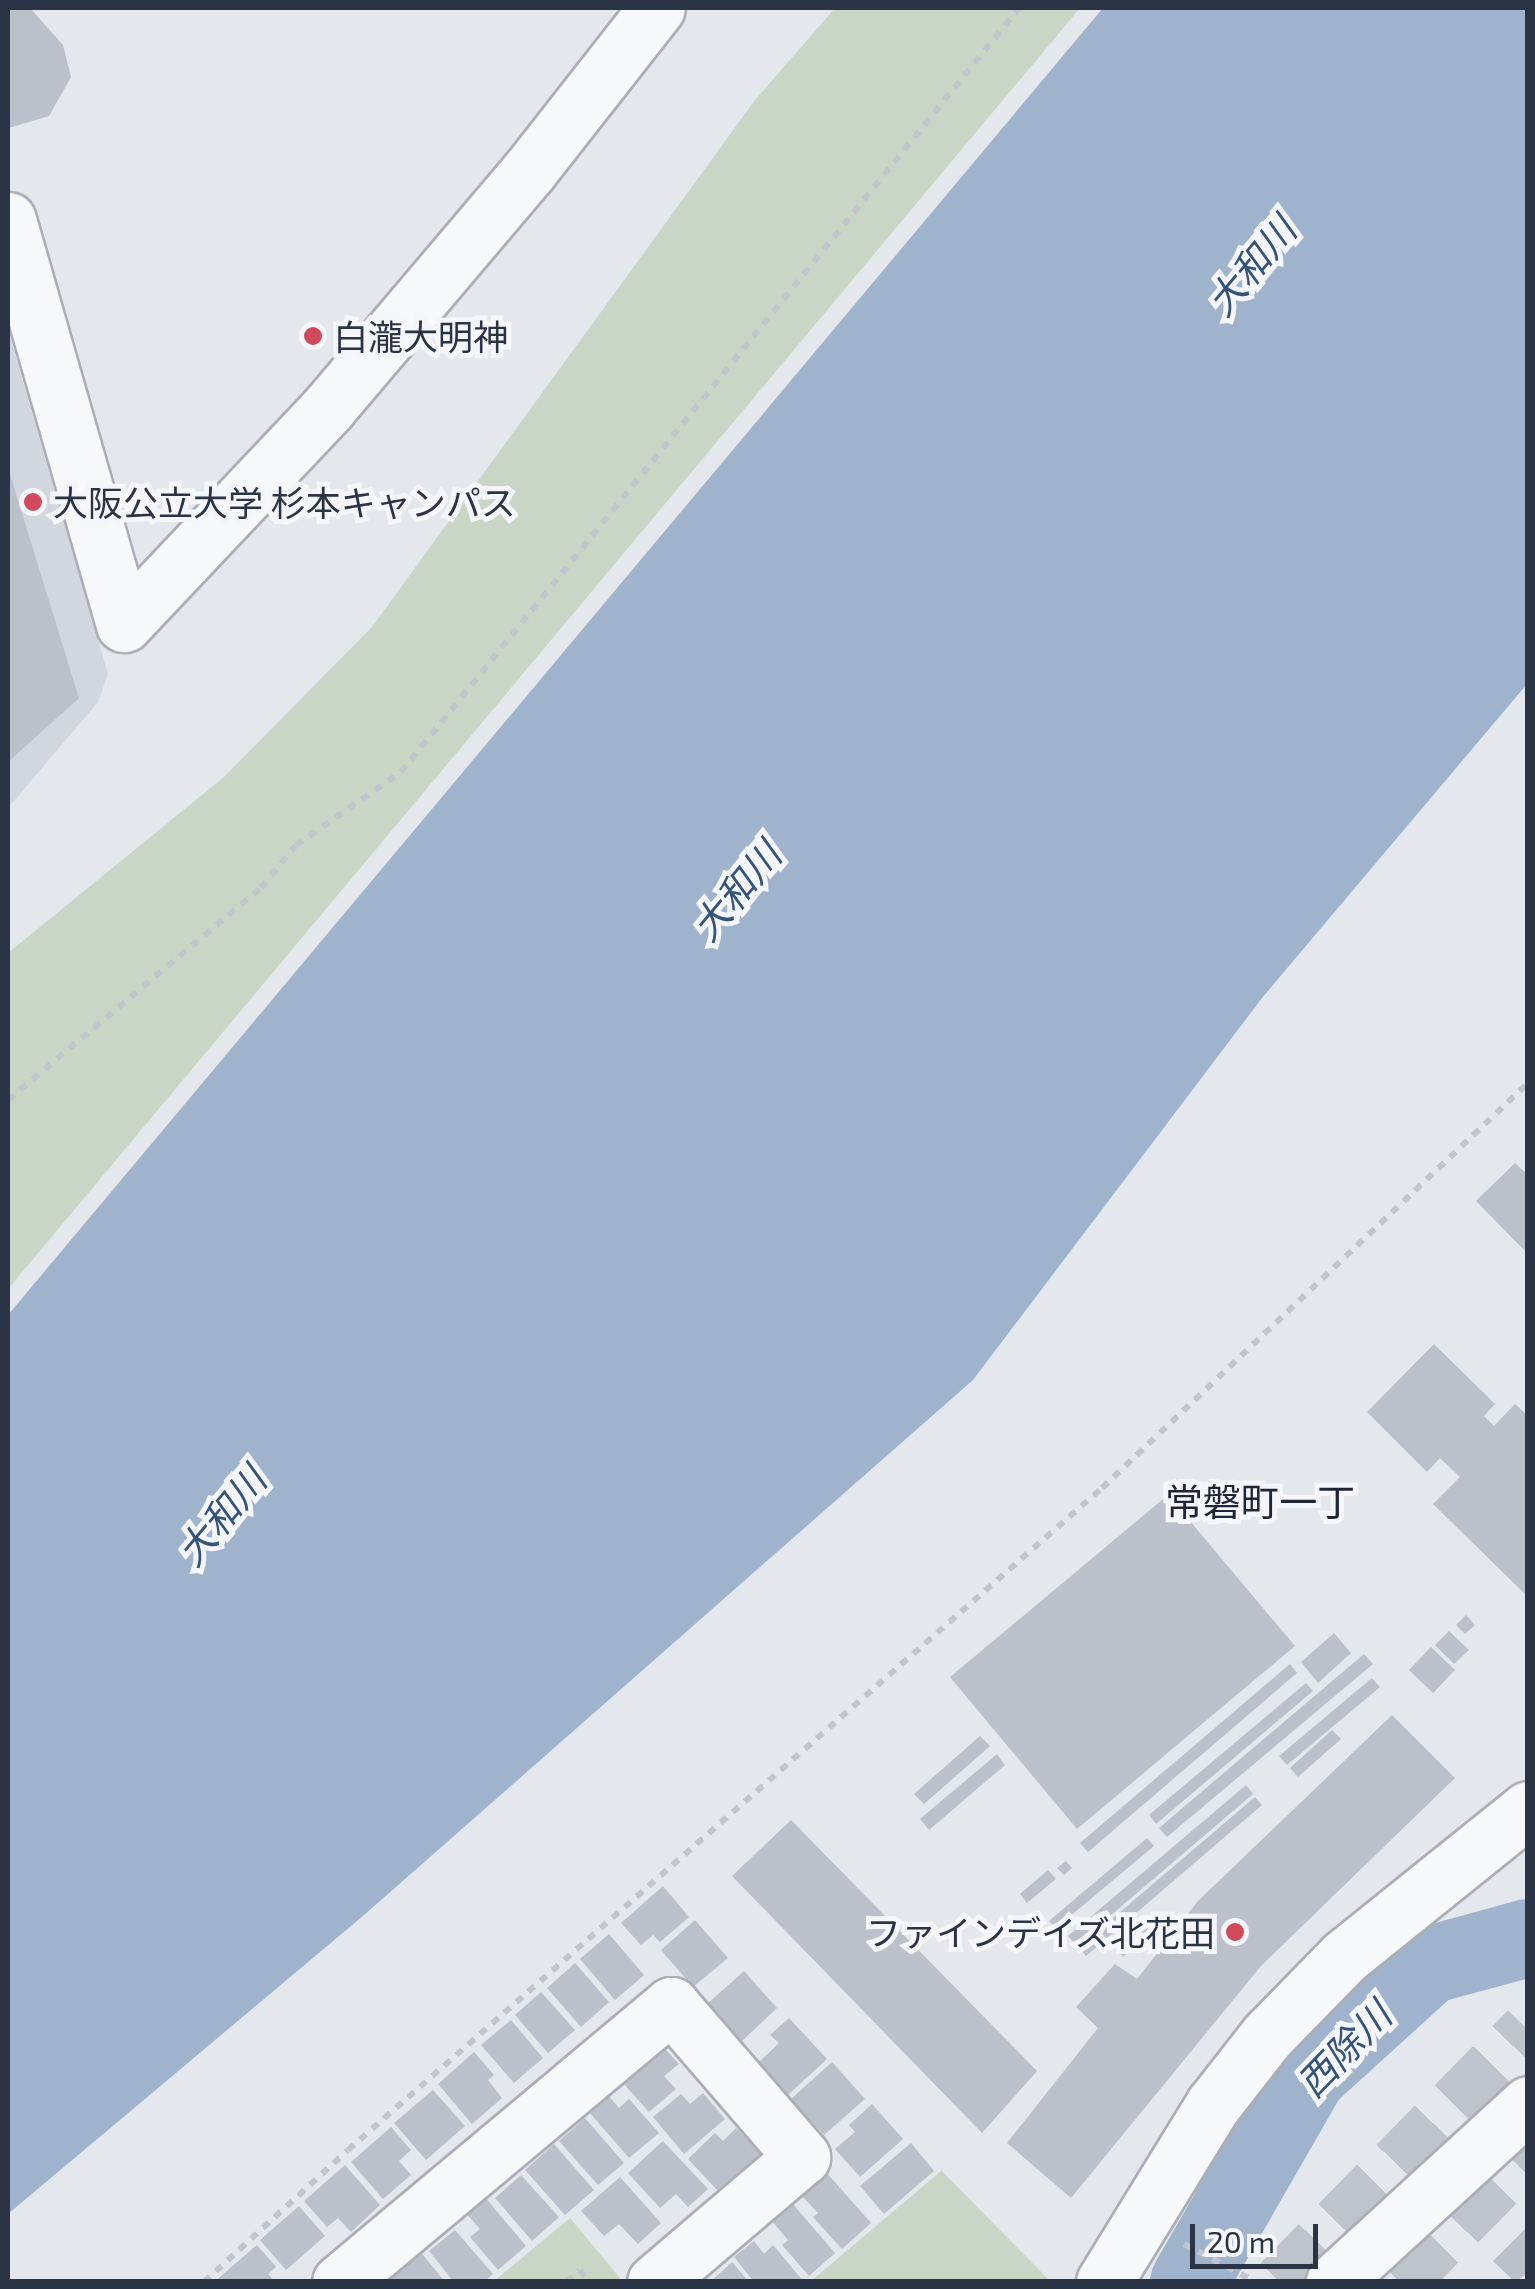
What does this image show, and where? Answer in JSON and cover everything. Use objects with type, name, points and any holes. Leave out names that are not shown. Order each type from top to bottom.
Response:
[{"type":"street","points":[[8,220],[124,624],[328,408],[529,171],[657,8]]},
{"type":"street","points":[[1104,2282],[1213,2104],[1267,2036],[1344,1956],[1528,1809]]},
{"type":"street","points":[[340,2282],[670,2005],[802,2157],[655,2282]]},
{"type":"street","points":[[1334,2282],[1528,2104]]},
{"type":"path","points":[[8,1100],[261,888],[296,845],[401,772],[1018,8]]},
{"type":"path","points":[[204,2282],[348,2150],[1102,1488],[1528,1082]]},
{"type":"path","points":[[1139,2220],[1256,2282]]},
{"type":"path","points":[[566,2282],[580,2270],[590,2282]]},
{"type":"shaded area","name":"大阪公立大学 杉本キャンパス","points":[[8,330],[108,674],[98,702],[8,808]]},
{"type":"green space","points":[[835,8],[1080,8],[8,1289],[8,953],[224,777],[372,627],[755,100]]},
{"type":"green space","points":[[941,2171],[1050,2281],[811,2281]]},
{"type":"green space","points":[[570,2218],[620,2278],[494,2281]]},
{"type":"water","name":"大和川","points":[[1103,8],[1527,8],[1527,684],[1262,998],[973,1380],[364,1915],[8,2214],[8,1315]]},
{"type":"building","points":[[8,8],[30,8],[63,45],[71,77],[49,116],[9,128]]},
{"type":"building","name":"白瀧大明神","points":[[308,325],[324,337],[317,347],[301,334]]},
{"type":"building","points":[[8,468],[79,698],[8,762]]},
{"type":"building","points":[[1515,1163],[1528,1175],[1528,1254],[1476,1201]]},
{"type":"building","points":[[1434,1344],[1495,1404],[1484,1416],[1494,1426],[1515,1404],[1528,1416],[1528,1597],[1433,1504],[1460,1477],[1440,1458],[1427,1472],[1367,1412]]},
{"type":"building","points":[[1168,1495],[1295,1646],[1077,1829],[950,1677]]},
{"type":"building","points":[[1466,1615],[1475,1625],[1465,1634],[1456,1625]]},
{"type":"building","points":[[1449,1631],[1469,1650],[1454,1664],[1435,1645]]},
{"type":"building","points":[[1334,1633],[1351,1653],[1318,1683],[1301,1662]]},
{"type":"building","points":[[1431,1647],[1455,1670],[1433,1693],[1409,1670]]},
{"type":"building","points":[[1364,1654],[1373,1664],[1167,1837],[1159,1828]]},
{"type":"building","points":[[1290,1664],[1297,1673],[1088,1852],[1080,1843]]},
{"type":"building","points":[[1372,1678],[1380,1687],[1287,1765],[1279,1756]]},
{"type":"building","points":[[1306,1683],[1313,1691],[1156,1824],[1149,1815]]},
{"type":"building","name":"ファインデイズ北花田","points":[[1392,1715],[1455,1778],[1261,1966],[1071,2198],[1007,2143],[1098,2028],[1076,2007],[1115,1964],[1137,1979],[1198,1901]]},
{"type":"building","points":[[1332,1730],[1341,1739],[1298,1777],[1290,1768]]},
{"type":"building","points":[[980,1736],[990,1746],[924,1804],[914,1794]]},
{"type":"building","points":[[997,1754],[1005,1765],[929,1830],[920,1819]]},
{"type":"building","points":[[1246,1785],[1253,1794],[1076,1945],[1068,1936]]},
{"type":"building","points":[[1255,1797],[1262,1805],[1086,1956],[1079,1947]]},
{"type":"building","points":[[791,1820],[1037,2071],[982,2133],[732,1876]]},
{"type":"building","points":[[1147,1838],[1154,1846],[1056,1928],[1049,1921]]},
{"type":"building","points":[[1066,1861],[1072,1868],[1064,1875],[1057,1868]]},
{"type":"building","points":[[1048,1870],[1056,1879],[1027,1903],[1020,1894]]},
{"type":"building","points":[[663,1886],[689,1917],[660,1942],[653,1935],[641,1945],[621,1923]]},
{"type":"building","points":[[1148,1918],[1157,1927],[1123,1957],[1115,1948]]},
{"type":"building","points":[[695,1920],[728,1958],[693,1987],[661,1950]]},
{"type":"building","points":[[609,1934],[644,1975],[615,2000],[580,1959]]},
{"type":"building","points":[[575,1963],[609,2002],[581,2027],[547,1988]]},
{"type":"building","points":[[744,1971],[777,2008],[741,2042],[707,2004]]},
{"type":"building","points":[[541,1992],[575,2030],[548,2053],[515,2015]]},
{"type":"building","points":[[789,2018],[827,2059],[788,2095],[758,2063],[779,2043],[770,2035]]},
{"type":"building","points":[[511,2020],[543,2058],[514,2083],[481,2045]]},
{"type":"building","points":[[657,2040],[679,2064],[664,2076],[676,2089],[649,2112],[616,2075]]},
{"type":"building","points":[[474,2052],[494,2075],[488,2080],[502,2098],[472,2124],[438,2084]]},
{"type":"building","points":[[832,2062],[865,2099],[824,2135],[791,2099]]},
{"type":"building","points":[[433,2090],[465,2126],[426,2160],[394,2123]]},
{"type":"building","points":[[703,2093],[725,2119],[684,2154],[653,2117],[681,2094],[690,2104]]},
{"type":"building","points":[[608,2095],[619,2108],[629,2099],[659,2133],[629,2158],[589,2112]]},
{"type":"building","points":[[872,2104],[903,2139],[860,2177],[835,2149],[855,2132],[849,2125]]},
{"type":"building","points":[[585,2118],[624,2163],[598,2185],[559,2141]]},
{"type":"building","points":[[391,2127],[411,2150],[399,2161],[411,2175],[383,2199],[351,2162]]},
{"type":"building","points":[[736,2128],[762,2154],[720,2193],[688,2159],[715,2133],[723,2141]]},
{"type":"building","points":[[663,2141],[708,2189],[688,2207],[676,2194],[660,2208],[628,2173]]},
{"type":"building","points":[[911,2143],[934,2171],[884,2214],[860,2186]]},
{"type":"building","points":[[554,2144],[594,2190],[565,2215],[525,2170]]},
{"type":"building","points":[[345,2165],[380,2205],[351,2232],[338,2218],[327,2227],[304,2201]]},
{"type":"building","points":[[826,2172],[871,2223],[842,2249],[813,2217],[818,2213],[801,2195]]},
{"type":"building","points":[[521,2175],[559,2217],[532,2241],[495,2198]]},
{"type":"building","points":[[620,2177],[661,2223],[638,2244],[619,2224],[604,2236],[581,2211]]},
{"type":"building","points":[[484,2196],[526,2246],[498,2270],[470,2237],[480,2229],[465,2212]]},
{"type":"building","points":[[792,2203],[835,2253],[809,2276],[782,2245],[788,2240],[771,2220]]},
{"type":"building","points":[[299,2206],[325,2236],[286,2270],[260,2240]]},
{"type":"building","points":[[1528,2226],[1528,2273],[1515,2282],[1493,2261]]},
{"type":"building","points":[[455,2230],[493,2274],[484,2282],[454,2282],[429,2251]]},
{"type":"building","points":[[754,2241],[764,2254],[773,2245],[804,2282],[754,2282],[734,2257]]},
{"type":"building","points":[[257,2245],[276,2267],[268,2274],[275,2282],[214,2282]]},
{"type":"building","points":[[419,2250],[445,2282],[381,2282]]},
{"type":"building","points":[[732,2262],[749,2282],[710,2282]]},
{"type":"waterway","name":"西除川","points":[[1189,2282],[1308,2075],[1429,1965],[1528,1938]]},
{"type":"tunnel","points":[[1280,2282],[1528,2029]]},
{"type":"tunnel","points":[[1400,2282],[1528,2152]]},
{"type":"place","name":"白瀧大明神","points":[[313,336]]},
{"type":"place","name":"大阪公立大学 杉本キャンパス","points":[[33,502]]},
{"type":"place","name":"ファインデイズ北花田","points":[[1235,1932]]},
{"type":"district","name":"常磐町一丁","points":[[1260,1502]]}]
